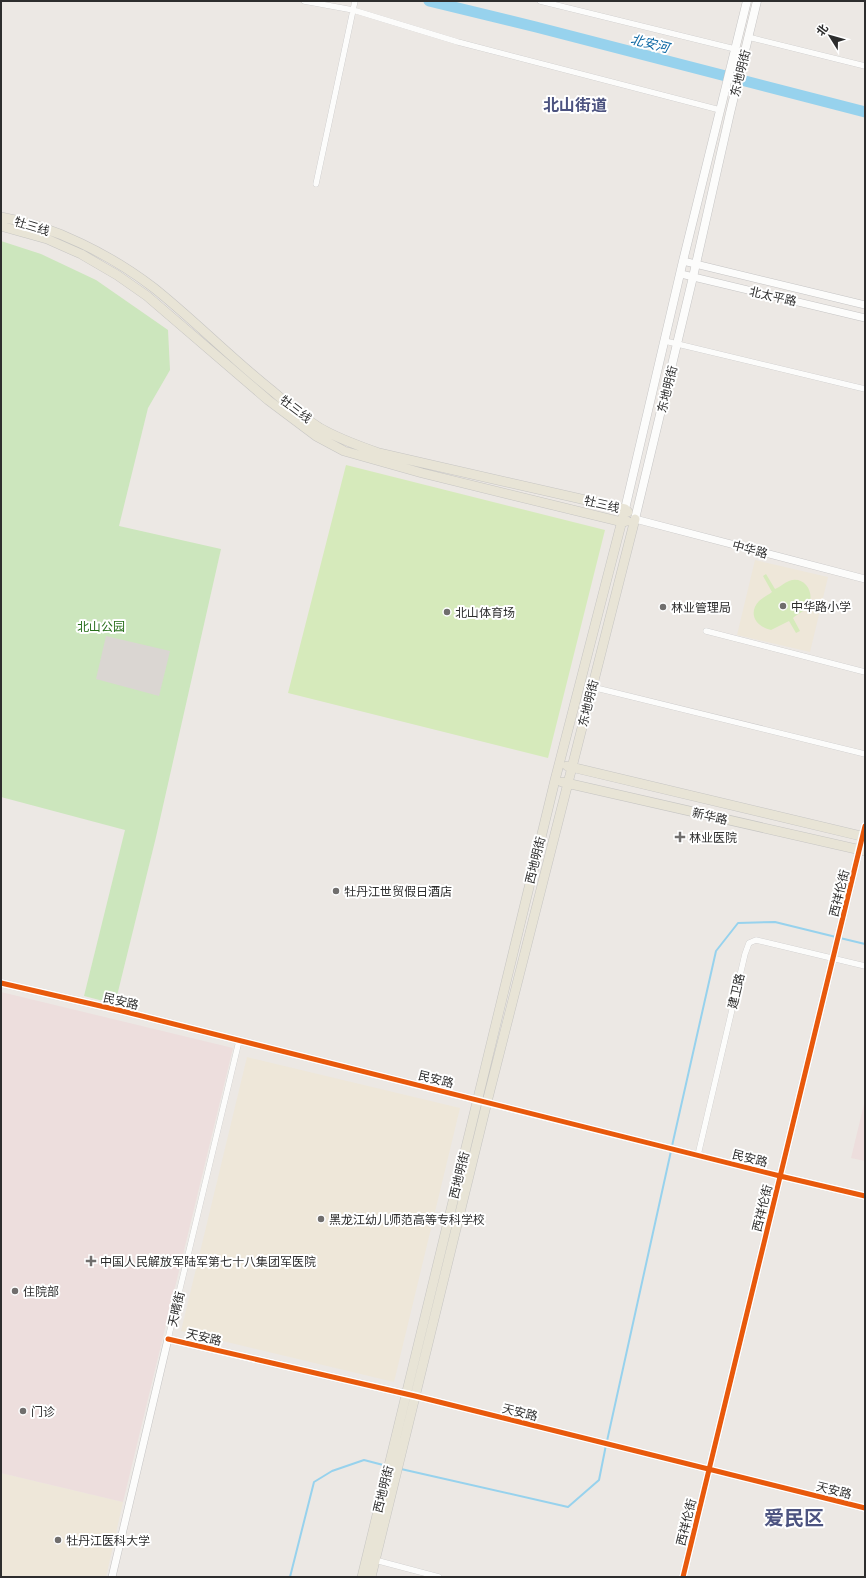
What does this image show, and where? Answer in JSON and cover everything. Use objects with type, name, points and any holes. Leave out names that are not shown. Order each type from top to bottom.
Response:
[{"type":"main road","name":"东地明街","points":[[557,772],[622,522],[666,341],[683,260],[747,1]]},
{"type":"main road","name":"东地明街","points":[[569,775],[635,519],[757,1]]},
{"type":"main road","name":"牡三线","points":[[1,217],[14,219],[50,231],[86,246],[123,266],[154,288],[290,407],[321,428],[349,442],[379,453],[625,509],[635,519]]},
{"type":"main road","name":"牡三线","points":[[1,226],[47,239],[81,254],[117,275],[147,296],[268,400],[316,436],[344,451],[422,473],[622,522],[635,519]]},
{"type":"main road","name":"新华路","points":[[557,772],[862,843]]},
{"type":"main road","points":[[557,772],[862,843]]},
{"type":"main road","name":"西地明街","points":[[371,1577],[478,1100],[557,772]]},
{"type":"main road","name":"西地明街","points":[[362,1577],[411,1396],[487,1102],[569,775]]},
{"type":"street","points":[[304,1],[354,6],[458,42],[720,110]]},
{"type":"street","points":[[540,1],[549,2],[735,51]]},
{"type":"street","points":[[316,184],[354,6]]},
{"type":"street","points":[[748,37],[865,66]]},
{"type":"street","name":"北太平路","points":[[683,260],[865,305]]},
{"type":"street","name":"北太平路","points":[[681,274],[865,318]]},
{"type":"street","points":[[666,341],[865,390]]},
{"type":"street","name":"中华路","points":[[635,519],[865,579]]},
{"type":"street","points":[[706,631],[865,672]]},
{"type":"street","points":[[592,687],[865,754]]},
{"type":"street","name":"西祥伦街","points":[[682,1577],[710,1469],[865,826]]},
{"type":"street","name":"建卫路","points":[[698,1155],[745,954],[749,943],[756,940],[865,966]]},
{"type":"street","name":"民安路","points":[[1,983],[118,1010],[865,1196]]},
{"type":"street","name":"天晴街","points":[[112,1577],[239,1040]]},
{"type":"street","name":"天安路","points":[[168,1339],[411,1396],[865,1508]]},
{"type":"street","points":[[375,1560],[439,1577]]},
{"type":"shaded area","name":"中华路小学","points":[[755,560],[828,577],[810,652],[737,635]]},
{"type":"shaded area","points":[[106,636],[170,651],[159,696],[96,679]]},
{"type":"shaded area","name":"中国人民解放军陆军第七十八集团军医院","points":[[1,992],[233,1048],[123,1502],[1,1473]]},
{"type":"shaded area","name":"黑龙江幼儿师范高等专科学校","points":[[247,1057],[460,1108],[394,1382],[181,1331]]},
{"type":"shaded area","points":[[865,1100],[865,1161],[851,1158]]},
{"type":"shaded area","name":"牡丹江医科大学","points":[[1,1473],[123,1502],[106,1577],[1,1577]]},
{"type":"green space","name":"北山公园","points":[[1,241],[41,254],[96,280],[168,330],[170,370],[148,408],[119,526],[221,549],[156,837],[115,1004],[84,996],[125,830],[1,797]]},
{"type":"green space","name":"北山体育场","points":[[346,465],[605,530],[548,758],[288,693]]},
{"type":"green space","points":[[766,574],[775,589],[789,581],[794,580],[804,583],[807,586],[811,596],[808,606],[793,618],[800,631],[796,633],[789,621],[771,630],[762,626],[755,619],[755,606],[760,600],[772,592],[763,576]]},
{"type":"waterway","name":"北安河","points":[[429,1],[536,27],[865,112]]},
{"type":"waterway","points":[[672,1146],[716,951],[738,923],[775,922],[836,937]]},
{"type":"waterway","points":[[840,938],[865,944]]},
{"type":"waterway","points":[[607,1441],[671,1151]]},
{"type":"waterway","points":[[401,1469],[568,1507],[599,1480],[606,1445]]},
{"type":"waterway","points":[[290,1577],[314,1482],[332,1471],[364,1460],[387,1466]]},
{"type":"cycle path","points":[[683,1577],[865,826]]},
{"type":"cycle path","points":[[1,983],[118,1010],[865,1196]]},
{"type":"cycle path","points":[[168,1339],[415,1396],[865,1508]]},
{"type":"place","name":"中华路小学","points":[[783,606]]},
{"type":"place","name":"林业管理局","points":[[663,607]]},
{"type":"place","name":"北山体育场","points":[[447,612]]},
{"type":"place","name":"林业医院","points":[[680,837]]},
{"type":"place","name":"牡丹江世贸假日酒店","points":[[336,891]]},
{"type":"place","name":"黑龙江幼儿师范高等专科学校","points":[[321,1219]]},
{"type":"place","name":"中国人民解放军陆军第七十八集团军医院","points":[[91,1261]]},
{"type":"place","name":"住院部","points":[[15,1291]]},
{"type":"place","name":"门诊","points":[[23,1411]]},
{"type":"place","name":"牡丹江医科大学","points":[[58,1540]]},
{"type":"district","name":"北山街道","points":[[575,105]]},
{"type":"district","name":"爱民区","points":[[794,1517]]}]
